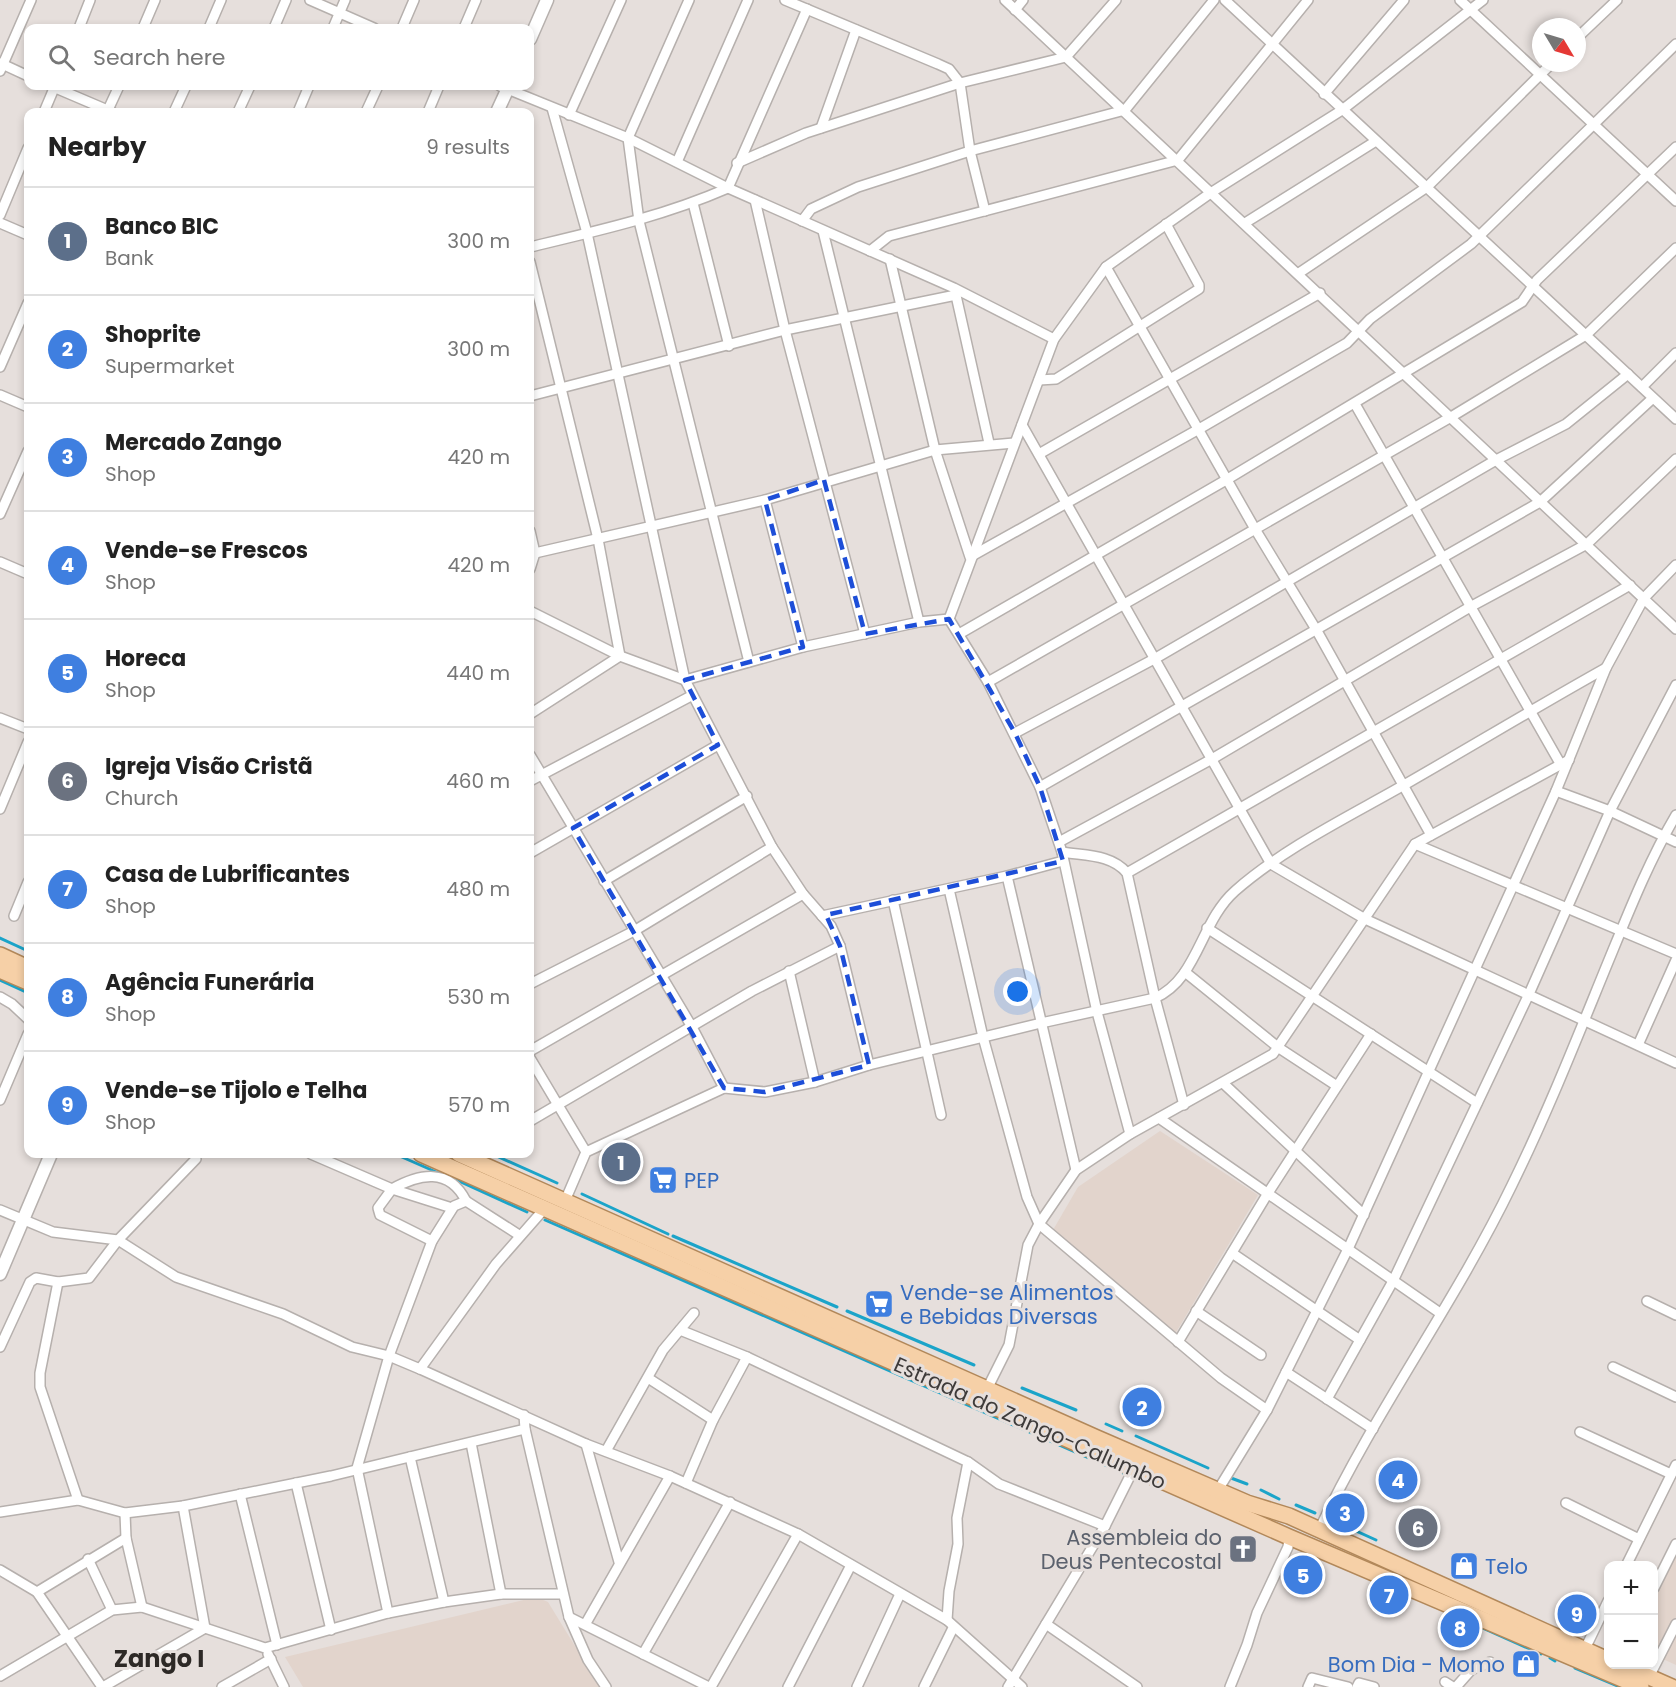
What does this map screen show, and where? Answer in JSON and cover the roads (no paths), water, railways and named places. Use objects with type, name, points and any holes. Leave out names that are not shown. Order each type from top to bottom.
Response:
[{"type":"main road","points":[[0,955],[24,966]]},
{"type":"main road","points":[[0,970],[24,980]]},
{"type":"main road","name":"Estrada do Zango-Calumbo","points":[[430,1158],[1289,1537],[1645,1682],[1672,1687]]},
{"type":"main road","name":"Estrada do Zango-Calumbo","points":[[468,1158],[1218,1490],[1319,1530],[1604,1658]]},
{"type":"main road","name":"Estrada do Zango-Calumbo","points":[[1626,1669],[1645,1682]]},
{"type":"street","points":[[24,75],[1,66],[31,0]]},
{"type":"street","points":[[81,24],[90,0]]},
{"type":"street","points":[[145,24],[155,0]]},
{"type":"street","points":[[211,24],[221,0]]},
{"type":"street","points":[[276,24],[286,0]]},
{"type":"street","points":[[310,0],[365,24]]},
{"type":"street","points":[[334,24],[345,0]]},
{"type":"street","points":[[404,24],[414,0]]},
{"type":"street","points":[[466,24],[476,0]]},
{"type":"street","points":[[534,30],[547,0]]},
{"type":"street","points":[[568,115],[621,0]]},
{"type":"street","points":[[689,0],[628,138],[639,221],[749,662]]},
{"type":"street","points":[[677,162],[748,0]]},
{"type":"street","points":[[785,0],[949,69],[960,83],[970,151],[985,211]]},
{"type":"street","points":[[1005,0],[1299,273],[1676,629]]},
{"type":"street","points":[[1015,10],[1023,0]]},
{"type":"street","points":[[737,163],[821,128],[960,83],[1066,57],[1116,0]]},
{"type":"street","points":[[802,221],[811,209],[858,187],[970,151],[1125,110],[1214,0]]},
{"type":"street","points":[[1225,0],[1676,419]]},
{"type":"street","points":[[870,251],[889,236],[1178,160],[1271,42],[1308,0]]},
{"type":"street","points":[[1324,94],[1404,0]]},
{"type":"street","points":[[1460,0],[1676,201]]},
{"type":"street","points":[[949,619],[970,557],[1003,480],[1014,443],[1040,381],[1054,339],[1106,267],[1212,192],[1342,110],[1483,0]]},
{"type":"street","points":[[1586,29],[1617,0]]},
{"type":"street","points":[[534,246],[639,221],[693,203],[728,188],[737,163],[807,9]]},
{"type":"street","points":[[821,128],[856,30]]},
{"type":"street","points":[[970,557],[1347,343],[1358,330],[1479,236],[1676,44]]},
{"type":"street","points":[[1299,273],[1427,187],[1541,74]]},
{"type":"street","points":[[46,108],[52,90]]},
{"type":"street","points":[[62,90],[101,108]]},
{"type":"street","points":[[111,108],[117,90]]},
{"type":"street","points":[[176,108],[184,90]]},
{"type":"street","points":[[240,108],[248,90]]},
{"type":"street","points":[[300,108],[307,90]]},
{"type":"street","points":[[368,108],[376,90]]},
{"type":"street","points":[[430,108],[437,90]]},
{"type":"street","points":[[498,108],[504,90]]},
{"type":"street","points":[[512,90],[628,138],[728,188],[890,259],[1054,339]]},
{"type":"street","points":[[552,108],[587,233],[685,681],[772,847],[803,894],[831,926],[840,946],[870,1065]]},
{"type":"street","points":[[1245,224],[1376,141]]},
{"type":"street","points":[[959,634],[1227,480],[1522,302],[1538,280],[1676,147]]},
{"type":"street","points":[[0,214],[24,157]]},
{"type":"street","points":[[754,200],[785,330],[865,634]]},
{"type":"street","points":[[693,203],[729,345]]},
{"type":"street","points":[[0,223],[24,233]]},
{"type":"street","points":[[1040,381],[1056,379],[1198,289],[1199,285],[1166,224]]},
{"type":"street","points":[[823,231],[919,622]]},
{"type":"street","points":[[988,682],[1451,417],[1586,335],[1676,248]]},
{"type":"street","points":[[890,259],[935,450],[970,557]]},
{"type":"street","points":[[1106,267],[1255,529],[1346,681],[1431,835]]},
{"type":"street","points":[[534,279],[598,539],[620,656]]},
{"type":"street","points":[[534,395],[785,330],[900,306],[955,291]]},
{"type":"street","points":[[955,291],[989,443]]},
{"type":"street","points":[[1039,454],[1320,293]]},
{"type":"street","points":[[0,367],[24,312]]},
{"type":"street","points":[[1642,387],[1676,353]]},
{"type":"street","points":[[1015,733],[1156,658],[1413,507],[1566,424],[1628,374]]},
{"type":"street","points":[[0,395],[24,405]]},
{"type":"street","points":[[1040,787],[1540,502],[1653,398]]},
{"type":"street","points":[[1355,404],[1499,660],[1529,711],[1565,763]]},
{"type":"street","points":[[1022,425],[1272,864],[1365,919],[1676,1063]]},
{"type":"street","points":[[534,550],[598,539],[765,500],[824,480],[935,450],[989,443],[1014,443]]},
{"type":"street","points":[[1059,842],[1212,759],[1470,607],[1587,544],[1676,459]]},
{"type":"street","points":[[0,514],[24,460]]},
{"type":"street","points":[[765,500],[803,647]]},
{"type":"street","points":[[0,562],[24,572]]},
{"type":"street","points":[[1218,1490],[1267,1410],[1348,1249],[1556,791],[1565,763],[1606,669],[1644,598],[1676,565]]},
{"type":"street","points":[[1127,873],[1630,585]]},
{"type":"street","points":[[534,613],[620,656],[685,681],[803,647],[919,622],[949,619]]},
{"type":"street","points":[[949,619],[988,682],[1040,787],[1063,857],[1097,1012],[1130,1134]]},
{"type":"street","points":[[534,711],[620,656]]},
{"type":"street","points":[[565,1201],[586,1152],[724,1088],[765,1092],[815,1082],[870,1065],[1155,998],[1170,992],[1185,972],[1218,909],[1235,891],[1272,864],[1404,785],[1529,711],[1606,669]]},
{"type":"street","points":[[1328,1399],[1393,1281],[1529,994],[1610,811],[1676,685]]},
{"type":"street","points":[[534,779],[691,696]]},
{"type":"street","points":[[0,718],[24,727]]},
{"type":"street","points":[[534,851],[718,745]]},
{"type":"street","points":[[0,809],[24,752]]},
{"type":"street","points":[[534,762],[692,1027],[724,1088]]},
{"type":"street","points":[[988,1387],[1009,1344],[1021,1270],[1028,1245],[1039,1224],[1076,1170],[1130,1134],[1269,1057],[1279,1048],[1415,843],[1565,763]]},
{"type":"street","points":[[1556,791],[1610,811],[1676,842]]},
{"type":"street","points":[[604,881],[747,796]]},
{"type":"street","points":[[1319,1530],[1373,1429],[1498,1215],[1585,1021],[1663,837],[1676,815]]},
{"type":"street","points":[[1415,843],[1676,954]]},
{"type":"street","points":[[534,982],[634,931],[772,847]]},
{"type":"street","points":[[822,916],[1007,876],[1063,857],[1108,859],[1120,864],[1127,873],[1155,998],[1184,1105]]},
{"type":"street","points":[[1007,876],[1076,1170]]},
{"type":"street","points":[[949,889],[983,1037],[1027,1197],[1039,1224],[1221,1378],[1267,1410]]},
{"type":"street","points":[[14,916],[24,892]]},
{"type":"street","points":[[534,1049],[803,894]]},
{"type":"street","points":[[893,900],[941,1114]]},
{"type":"street","points":[[1207,928],[1477,1103]]},
{"type":"street","points":[[534,1119],[789,971],[840,946]]},
{"type":"street","points":[[1638,1046],[1676,960]]},
{"type":"street","points":[[789,971],[815,1082]]},
{"type":"street","points":[[1185,972],[1279,1048],[1337,1086]]},
{"type":"street","points":[[0,997],[24,1015]]},
{"type":"street","points":[[1178,1342],[1268,1193],[1371,1034]]},
{"type":"street","points":[[0,1100],[24,1043]]},
{"type":"street","points":[[534,1064],[586,1152]]},
{"type":"street","points":[[1223,1083],[1294,1153],[1364,1215]]},
{"type":"street","points":[[1159,1118],[1440,1313]]},
{"type":"street","points":[[0,1274],[49,1158]]},
{"type":"street","points":[[320,1158],[392,1189],[452,1208]]},
{"type":"street","points":[[0,1347],[30,1282],[36,1278],[58,1282],[89,1278],[118,1240],[196,1159]]},
{"type":"street","points":[[432,1241],[380,1215],[378,1208],[392,1189],[423,1175],[454,1185],[466,1201],[519,1235]]},
{"type":"street","points":[[388,1613],[357,1468],[389,1356],[432,1241],[452,1208],[457,1203],[466,1201]]},
{"type":"street","points":[[420,1369],[519,1235],[545,1208]]},
{"type":"street","points":[[0,1210],[53,1232],[118,1240],[176,1277],[284,1314],[352,1347],[389,1356],[586,1444],[730,1502],[798,1534],[950,1624],[1010,1684],[1022,1687]]},
{"type":"street","points":[[1232,1253],[1318,1309],[1360,1340]]},
{"type":"street","points":[[58,1282],[40,1373],[40,1387],[78,1500]]},
{"type":"street","points":[[1647,1301],[1676,1315]]},
{"type":"street","points":[[1196,1311],[1261,1355]]},
{"type":"street","points":[[606,1451],[663,1350],[694,1312]]},
{"type":"street","points":[[680,1330],[747,1357],[968,1462],[999,1484],[1105,1526]]},
{"type":"street","points":[[686,1483],[713,1420],[747,1357]]},
{"type":"street","points":[[1612,1367],[1676,1397]]},
{"type":"street","points":[[1286,1372],[1373,1429]]},
{"type":"street","points":[[648,1378],[713,1420]]},
{"type":"street","points":[[524,1415],[525,1429],[569,1617],[588,1659],[606,1687]]},
{"type":"street","points":[[0,1512],[78,1500],[125,1513],[183,1506],[296,1483],[525,1429]]},
{"type":"street","points":[[1580,1432],[1674,1469],[1628,1561]]},
{"type":"street","points":[[471,1443],[501,1594]]},
{"type":"street","points":[[586,1444],[619,1562]]},
{"type":"street","points":[[410,1457],[444,1602]]},
{"type":"street","points":[[924,1687],[950,1624],[949,1591],[958,1544],[957,1518],[968,1462]]},
{"type":"street","points":[[1010,1684],[1105,1526],[1134,1468]]},
{"type":"street","points":[[586,1623],[670,1476]]},
{"type":"street","points":[[296,1483],[331,1630]]},
{"type":"street","points":[[240,1494],[277,1645]]},
{"type":"street","points":[[642,1654],[730,1502]]},
{"type":"street","points":[[1566,1503],[1639,1539]]},
{"type":"street","points":[[183,1506],[205,1628]]},
{"type":"street","points":[[125,1513],[126,1538],[142,1607]]},
{"type":"street","points":[[569,1617],[586,1623],[642,1654],[710,1687],[798,1534]]},
{"type":"street","points":[[1230,1687],[1257,1613],[1288,1547],[1289,1537]]},
{"type":"street","points":[[37,1592],[126,1538]]},
{"type":"street","points":[[1658,1578],[1676,1544]]},
{"type":"street","points":[[88,1559],[112,1610]]},
{"type":"street","points":[[788,1687],[851,1565]]},
{"type":"street","points":[[0,1570],[37,1592],[102,1687],[205,1628]]},
{"type":"street","points":[[0,1676],[112,1610],[142,1607],[265,1648],[388,1613],[444,1602],[501,1594],[564,1594]]},
{"type":"street","points":[[857,1687],[900,1594]]},
{"type":"street","points":[[1585,1649],[1604,1609]]},
{"type":"street","points":[[1046,1624],[1137,1687]]},
{"type":"street","points":[[1645,1682],[1676,1624]]},
{"type":"street","points":[[265,1648],[284,1687]]},
{"type":"street","points":[[222,1687],[271,1659]]},
{"type":"street","points":[[1451,1685],[1471,1670],[1490,1662]]},
{"type":"street","points":[[1308,1687],[1312,1678],[1348,1687]]},
{"type":"street","points":[[1357,1687],[1359,1683],[1374,1687]]},
{"type":"waterway","points":[[0,938],[24,949]]},
{"type":"waterway","points":[[0,980],[24,991]]},
{"type":"waterway","points":[[404,1158],[443,1175]]},
{"type":"waterway","points":[[501,1158],[557,1183]]},
{"type":"waterway","points":[[452,1178],[527,1212]]},
{"type":"waterway","points":[[582,1194],[668,1234]]},
{"type":"waterway","points":[[545,1220],[1123,1473]]},
{"type":"waterway","points":[[673,1236],[837,1307]]},
{"type":"waterway","points":[[847,1311],[974,1365]]},
{"type":"waterway","points":[[1022,1388],[1076,1410]]},
{"type":"waterway","points":[[1106,1424],[1122,1431]]},
{"type":"waterway","points":[[1136,1436],[1208,1468]]},
{"type":"waterway","points":[[1231,1478],[1247,1484]]},
{"type":"waterway","points":[[1261,1490],[1279,1499]]},
{"type":"waterway","points":[[1296,1505],[1315,1513]]},
{"type":"waterway","points":[[1334,1521],[1376,1540]]},
{"type":"waterway","points":[[1449,1613],[1541,1654]]},
{"type":"waterway","points":[[1550,1658],[1555,1661]]},
{"type":"waterway","points":[[1575,1668],[1620,1687]]},
{"type":"place","name":"Banco BIC","points":[[621,1162]]},
{"type":"place","name":"PEP","points":[[663,1180]]},
{"type":"place","name":"Vende-se Alimentos e Bebidas Diversas","points":[[879,1304]]},
{"type":"place","name":"Shoprite","points":[[1142,1407]]},
{"type":"place","name":"Vende-se Frescos","points":[[1398,1480]]},
{"type":"place","name":"Mercado Zango","points":[[1345,1513]]},
{"type":"place","name":"Igreja Visão Cristã","points":[[1418,1528]]},
{"type":"place","name":"Assembleia do Deus Pentecostal","points":[[1243,1549]]},
{"type":"place","name":"Telo","points":[[1464,1566]]},
{"type":"place","name":"Horeca","points":[[1303,1575]]},
{"type":"place","name":"Casa de Lubrificantes","points":[[1389,1595]]},
{"type":"place","name":"Vende-se Tijolo e Telha","points":[[1577,1614]]},
{"type":"place","name":"Agência Funerária","points":[[1460,1628]]},
{"type":"place","name":"Bom Dia - Momo","points":[[1526,1664]]},
{"type":"district","name":"Zango I","points":[[159,1658]]}]
